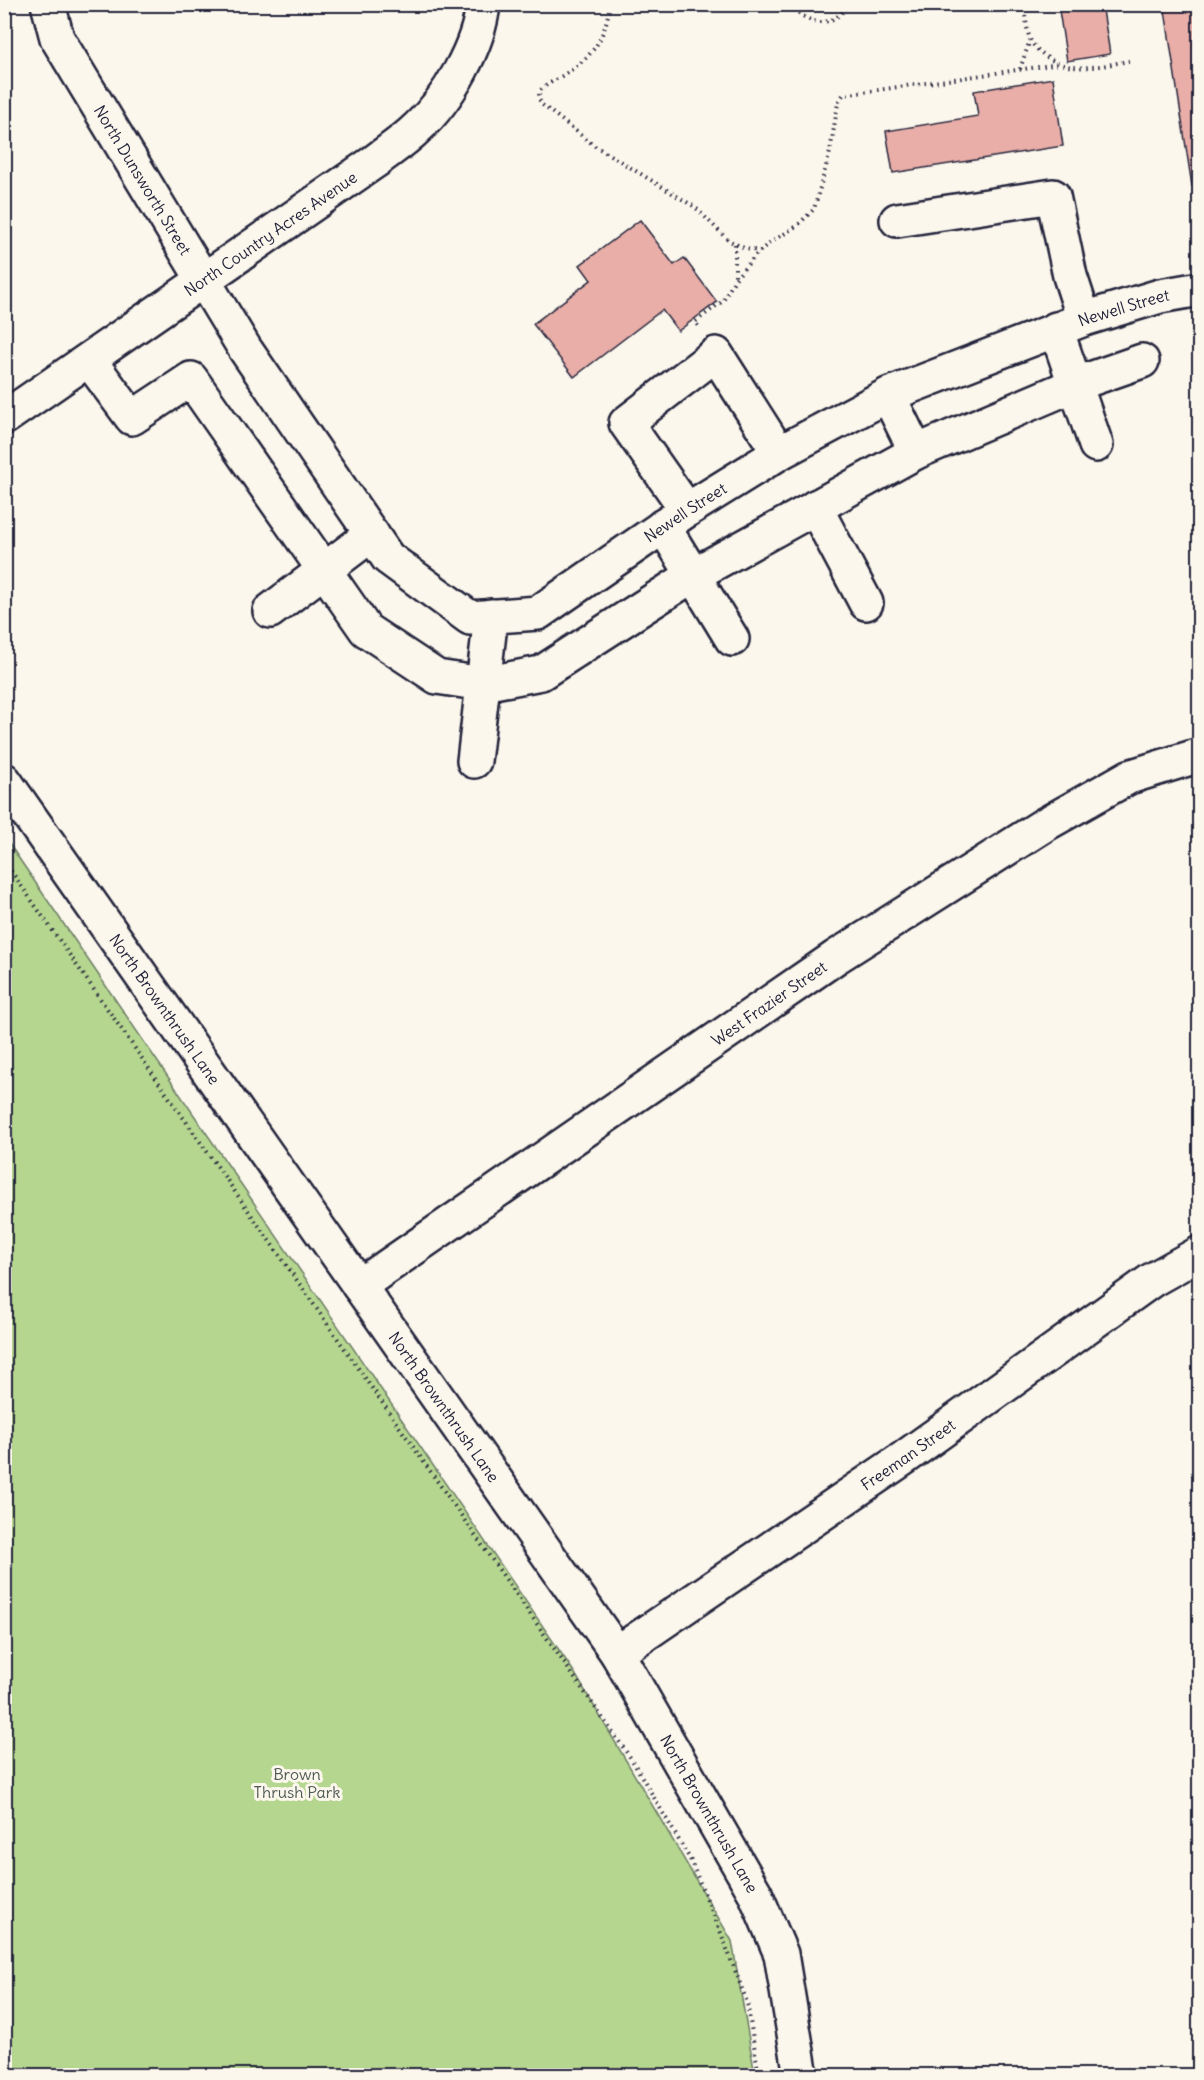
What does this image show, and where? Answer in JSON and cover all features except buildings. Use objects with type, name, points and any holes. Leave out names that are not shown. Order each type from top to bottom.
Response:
[{"type":"street","name":"North Dunsworth Street","points":[[48,4],[57,38],[267,380]]},
{"type":"street","name":"North Country Acres Avenue","points":[[4,418],[374,162],[418,128],[456,80],[481,22],[483,4]]},
{"type":"street","points":[[897,220],[1053,195],[1070,276],[1070,324],[1076,384],[1096,445]]},
{"type":"street","name":"Newell Street","points":[[267,380],[388,558],[470,618],[538,613],[675,518],[778,453],[888,395],[1070,324],[1160,297],[1200,289]]},
{"type":"street","points":[[732,639],[693,575],[675,518],[626,423],[716,354],[778,453]]},
{"type":"street","points":[[89,360],[132,418],[191,379],[366,630],[436,677],[483,684],[541,673],[693,575],[916,452],[1076,384],[1142,361]]},
{"type":"street","points":[[888,395],[916,452]]},
{"type":"street","points":[[815,507],[866,603]]},
{"type":"street","points":[[270,611],[372,534]]},
{"type":"street","points":[[474,761],[491,616]]},
{"type":"street","name":"West Frazier Street","points":[[359,1286],[836,957],[1044,825],[1129,777],[1200,755]]},
{"type":"street","name":"North Brownthrush Lane","points":[[4,780],[616,1653],[755,1893],[781,1954],[801,2076]]},
{"type":"street","name":"Freeman Street","points":[[616,1653],[904,1458],[1152,1280],[1200,1253]]},
{"type":"path","points":[[610,4],[604,34],[598,44],[571,71],[542,89],[539,96],[541,104],[595,146],[695,207],[723,236],[735,244],[760,252]]},
{"type":"path","points":[[790,4],[808,19],[822,23],[836,19],[849,4]]},
{"type":"path","points":[[1020,69],[1030,39],[1024,4]]},
{"type":"path","points":[[1030,39],[1041,53],[1059,64]]},
{"type":"path","points":[[716,354],[695,322],[723,301],[735,279],[760,252],[798,225],[814,209],[830,152],[838,103],[843,95],[1059,64],[1087,69],[1129,61]]},
{"type":"path","points":[[735,244],[735,279]]},
{"type":"path","points":[[4,861],[632,1760],[690,1860],[721,1933],[747,2002],[759,2076]]},
{"type":"green space","name":"Brown Thrush Park","points":[[5,838],[574,1672],[732,1941],[755,2075],[5,2075]]}]
